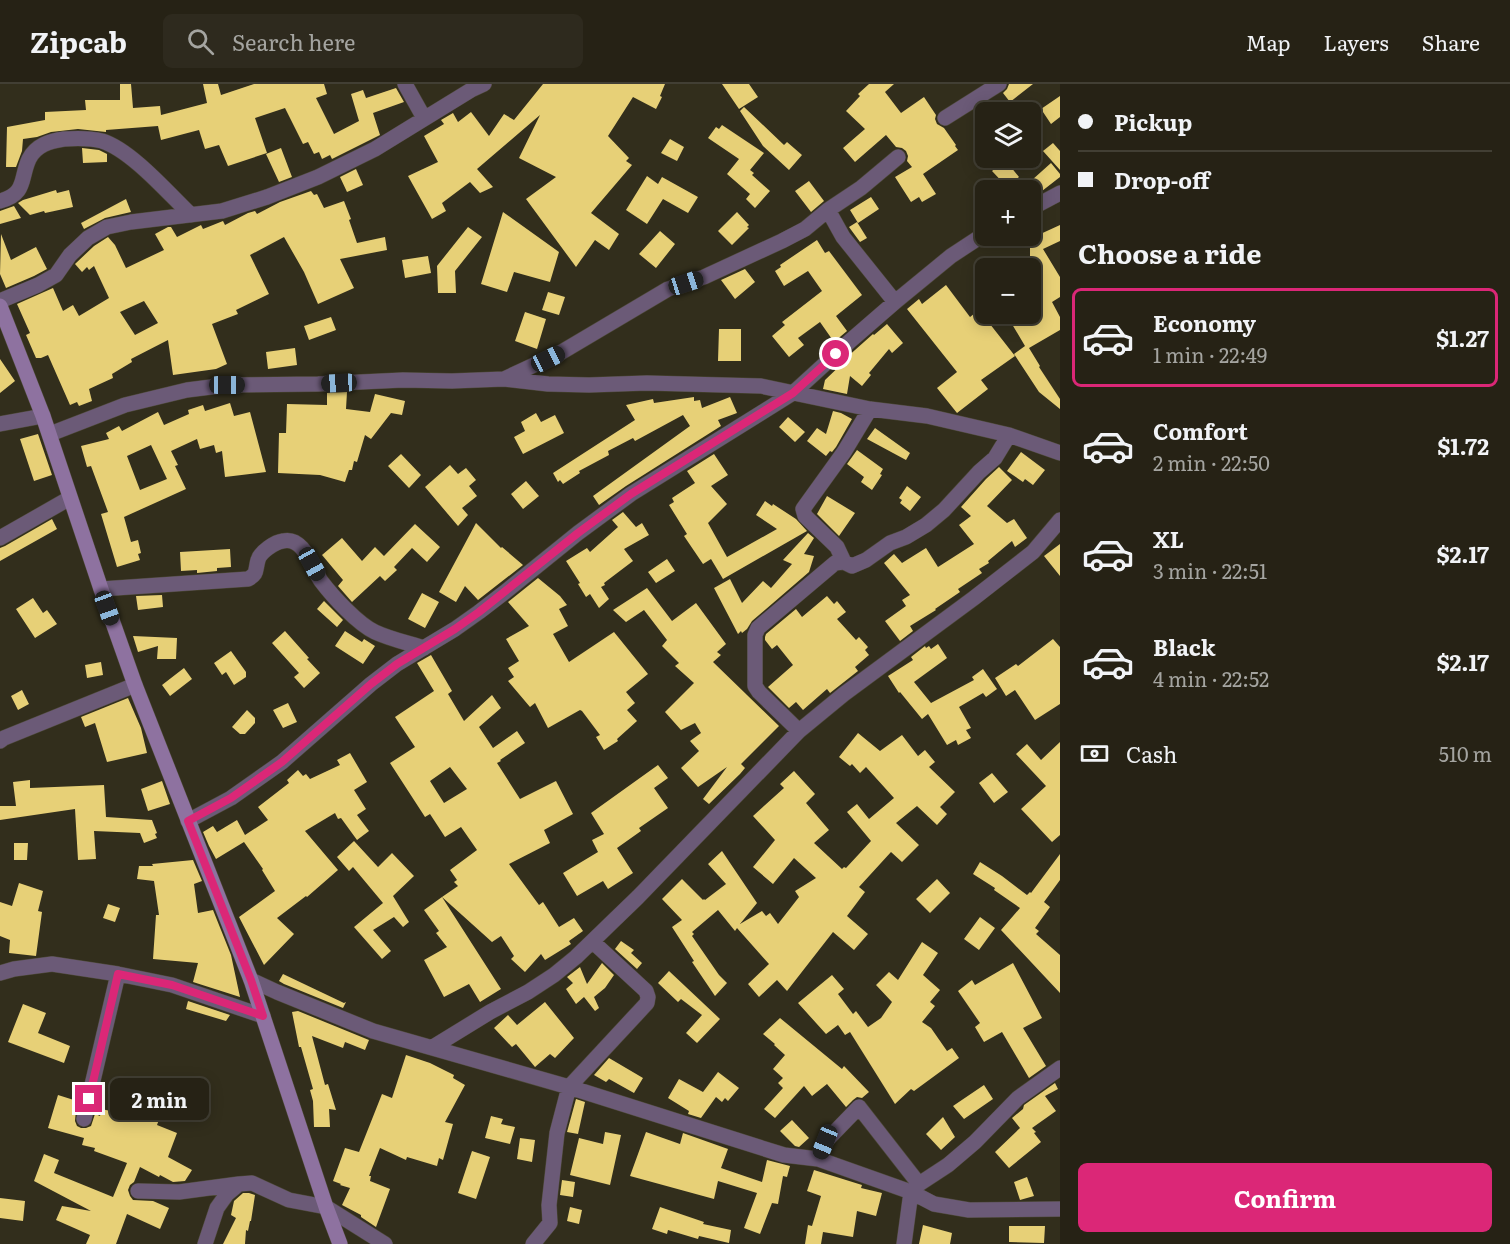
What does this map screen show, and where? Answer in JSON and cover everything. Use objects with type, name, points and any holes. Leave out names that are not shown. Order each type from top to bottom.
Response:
[{"type":"street","points":[[405,84],[424,118]]},
{"type":"street","points":[[0,301],[56,275],[70,255],[88,238],[107,227],[222,211],[247,205],[318,177],[375,149],[484,84]]},
{"type":"street","points":[[945,118],[999,84]]},
{"type":"street","points":[[0,201],[18,192],[22,186],[29,160],[39,148],[54,140],[77,138],[102,141],[124,152],[191,215]]},
{"type":"street","points":[[504,379],[560,353],[668,289],[704,277],[805,229],[861,188],[898,157]]},
{"type":"street","points":[[1041,203],[1060,193]]},
{"type":"street","points":[[828,210],[843,237],[895,302]]},
{"type":"street","points":[[188,821],[231,798],[282,762],[397,664],[455,629],[631,494],[793,393],[895,302],[951,256],[975,240]]},
{"type":"street","points":[[0,306],[44,416],[100,588],[135,686],[251,980],[340,1244]]},
{"type":"street","points":[[50,434],[125,405],[197,388],[227,385],[504,379],[548,384],[647,383],[761,386],[870,409],[927,416],[1010,435],[1060,453]]},
{"type":"street","points":[[844,562],[837,547],[805,516],[803,509],[844,452],[870,409]]},
{"type":"street","points":[[0,424],[44,416]]},
{"type":"street","points":[[799,731],[755,686],[755,635],[758,628],[835,563],[844,562],[852,566],[926,525],[995,458],[1010,435]]},
{"type":"street","points":[[0,538],[70,498]]},
{"type":"street","points":[[433,1047],[554,975],[593,942],[799,731],[844,694],[1033,552],[1060,520]]},
{"type":"street","points":[[100,588],[248,579],[254,576],[260,555],[277,543],[292,540],[304,550],[320,579],[332,594],[362,624],[375,632],[424,648]]},
{"type":"street","points":[[0,741],[135,686]]},
{"type":"street","points":[[533,1244],[550,1223],[549,1205],[557,1132],[569,1087],[647,1003],[646,991],[593,942]]},
{"type":"street","points":[[0,973],[52,964],[118,974],[172,985],[263,1016]]},
{"type":"street","points":[[84,1119],[118,974]]},
{"type":"street","points":[[251,980],[373,1031],[569,1087],[784,1155],[818,1159],[915,1188]]},
{"type":"street","points":[[904,1244],[915,1188],[948,1165],[975,1142],[1018,1098],[1060,1068]]},
{"type":"street","points":[[818,1159],[825,1142],[859,1107],[915,1188],[934,1204],[969,1210],[1060,1209]]},
{"type":"street","points":[[138,1191],[179,1192],[252,1183],[289,1200],[326,1208],[384,1244]]},
{"type":"street","points":[[205,1244],[217,1208],[227,1194],[239,1184]]},
{"type":"building","points":[[120,84],[131,84],[133,108],[160,106],[161,115],[207,103],[203,84],[218,84],[221,95],[254,84],[324,84],[327,94],[316,98],[334,134],[359,121],[351,94],[363,90],[366,98],[396,88],[404,102],[373,113],[380,135],[332,159],[330,155],[322,159],[319,152],[314,154],[308,142],[303,144],[285,108],[255,118],[267,153],[228,166],[219,145],[205,149],[199,130],[161,140],[158,126],[106,130],[106,132],[78,129],[51,132],[23,139],[22,151],[16,167],[6,167],[7,127],[45,120],[45,112],[86,110],[85,100],[120,100]]},
{"type":"building","points":[[543,84],[665,84],[656,109],[633,97],[608,136],[629,158],[626,161],[632,165],[591,213],[619,234],[609,250],[595,240],[576,267],[526,199],[556,177],[519,158],[540,115],[477,169],[493,187],[480,193],[470,182],[442,203],[446,211],[432,219],[408,176],[438,162],[424,136],[444,124],[441,120],[453,113],[458,122],[471,112],[489,136],[504,114],[514,120]]},
{"type":"building","points":[[722,84],[749,84],[758,97],[739,109]]},
{"type":"building","points":[[869,84],[894,84],[885,92],[901,113],[924,97],[936,115],[937,124],[944,128],[956,145],[958,150],[923,174],[936,194],[922,202],[919,197],[911,202],[895,177],[912,167],[907,161],[906,151],[896,147],[886,135],[855,162],[843,148],[865,129],[846,111],[860,96],[858,94]]},
{"type":"building","points":[[1009,84],[1033,84],[1010,102],[1003,93]]},
{"type":"building","points":[[1060,96],[1060,117],[1051,124],[1041,109]]},
{"type":"building","points":[[744,107],[784,145],[787,142],[802,155],[789,170],[763,146],[740,111]]},
{"type":"building","points":[[722,125],[764,153],[750,170],[754,173],[752,175],[770,191],[755,208],[746,199],[750,194],[727,174],[739,159],[708,138],[716,127],[719,129]]},
{"type":"building","points":[[670,139],[684,147],[677,161],[661,153]]},
{"type":"building","points":[[1053,143],[1060,151],[1060,170],[1043,151]]},
{"type":"building","points":[[82,148],[99,150],[107,154],[107,162],[83,163]]},
{"type":"building","points":[[281,148],[292,177],[279,182],[266,154]]},
{"type":"building","points":[[1051,163],[1060,174],[1060,177],[1042,191],[1041,180],[1032,180]]},
{"type":"building","points":[[996,168],[1012,168],[1019,177],[1015,180],[1000,180],[992,171]]},
{"type":"building","points":[[356,169],[363,185],[347,192],[340,177]]},
{"type":"building","points":[[647,176],[658,184],[662,177],[698,197],[688,213],[663,199],[647,224],[626,210]]},
{"type":"building","points":[[809,181],[824,201],[811,212],[795,191]]},
{"type":"building","points":[[56,190],[57,193],[69,190],[73,207],[30,215],[18,203],[23,200]]},
{"type":"building","points":[[311,191],[314,195],[317,194],[324,208],[344,201],[357,243],[385,237],[387,250],[340,259],[354,288],[318,304],[304,272],[284,237],[250,255],[269,294],[236,310],[238,314],[212,324],[227,364],[216,369],[173,375],[168,340],[131,359],[132,362],[112,374],[113,378],[89,389],[92,401],[79,406],[77,402],[70,405],[48,355],[36,358],[26,335],[30,333],[17,304],[53,288],[63,311],[73,305],[79,316],[109,298],[94,266],[89,270],[87,267],[82,272],[75,264],[94,246],[108,237],[115,245],[126,268],[164,250],[155,234],[168,227],[171,227],[177,237],[201,225],[203,229],[223,221],[225,225],[248,213],[255,211],[257,214],[280,202]],"holes":[[[144,301],[158,323],[135,335],[120,312]]]},
{"type":"building","points":[[871,197],[879,209],[858,223],[850,210]]},
{"type":"building","points":[[126,199],[131,212],[105,218],[84,229],[81,223]]},
{"type":"building","points":[[14,206],[21,218],[0,224],[0,211]]},
{"type":"building","points":[[503,212],[559,252],[550,282],[514,272],[507,292],[481,284]]},
{"type":"building","points":[[737,212],[749,228],[732,245],[718,231]]},
{"type":"building","points":[[857,222],[867,238],[860,242],[849,227]]},
{"type":"building","points":[[1060,225],[1060,241],[1043,249],[1060,277],[1060,297],[1052,302],[1060,317],[1060,330],[1029,348],[1060,399],[1060,409],[1039,392],[1014,354],[1025,346],[1012,324],[1041,324],[1041,258],[1030,258],[1030,246],[1041,246],[1041,234]]},
{"type":"building","points":[[468,227],[482,237],[455,271],[456,293],[438,293],[437,266]]},
{"type":"building","points":[[660,231],[675,244],[656,268],[639,254]]},
{"type":"building","points":[[1,234],[11,260],[36,247],[47,269],[6,288],[0,274]]},
{"type":"building","points":[[817,240],[825,253],[829,251],[862,295],[836,316],[847,331],[834,342],[820,322],[798,338],[804,345],[789,357],[772,336],[785,325],[782,322],[822,291],[808,271],[784,286],[775,271],[781,267],[780,265]]},
{"type":"building","points":[[428,256],[431,273],[405,278],[402,260]]},
{"type":"building","points":[[745,269],[755,282],[735,299],[721,280]]},
{"type":"building","points":[[946,285],[970,317],[975,313],[975,324],[990,324],[1015,356],[981,380],[988,389],[957,413],[937,388],[957,372],[907,309],[919,299],[922,304]]},
{"type":"building","points":[[548,292],[565,297],[559,315],[542,310]]},
{"type":"building","points":[[525,312],[546,319],[537,349],[515,341]]},
{"type":"building","points":[[331,317],[336,330],[309,340],[304,326]]},
{"type":"building","points":[[887,324],[903,343],[892,353],[889,349],[869,373],[871,375],[862,386],[850,376],[847,394],[823,389],[825,380],[846,358]]},
{"type":"building","points":[[719,329],[741,329],[741,361],[718,361]]},
{"type":"building","points":[[295,348],[297,365],[268,369],[266,352]]},
{"type":"building","points":[[0,359],[15,381],[0,393]]},
{"type":"building","points":[[347,392],[346,409],[370,412],[375,394],[405,401],[402,415],[391,413],[371,439],[365,435],[357,462],[354,461],[345,482],[320,475],[278,473],[279,433],[286,433],[287,404],[327,405],[327,393]]},
{"type":"building","points":[[694,397],[694,401],[700,400],[702,408],[730,397],[737,413],[718,420],[721,426],[599,505],[593,496],[690,426],[683,415],[635,441],[633,438],[608,451],[609,455],[579,471],[580,473],[563,484],[560,480],[558,482],[553,473],[635,420],[626,405],[653,399],[654,403]]},
{"type":"building","points":[[230,403],[234,416],[250,412],[266,472],[225,477],[222,451],[216,453],[214,445],[200,449],[197,439],[171,451],[186,489],[124,517],[131,542],[138,540],[141,553],[138,554],[140,560],[117,567],[101,514],[108,512],[91,466],[87,467],[81,446],[109,439],[106,433],[119,426],[122,431],[158,412],[164,425],[189,414],[188,410],[203,405],[205,411]],"holes":[[[151,445],[167,479],[140,490],[127,456]]]},
{"type":"building","points":[[833,411],[852,419],[836,447],[826,456],[807,441],[817,428],[826,434]]},
{"type":"building","points":[[536,413],[541,422],[555,415],[564,433],[523,454],[514,437],[525,431],[521,422]]},
{"type":"building","points":[[788,417],[805,432],[795,442],[779,427]]},
{"type":"building","points":[[875,428],[910,453],[906,460],[867,439]]},
{"type":"building","points":[[38,434],[52,475],[34,481],[20,439]]},
{"type":"building","points":[[857,450],[883,469],[880,474],[882,475],[872,490],[861,482],[864,477],[847,464]]},
{"type":"building","points":[[1021,452],[1045,470],[1033,485],[1025,479],[1023,482],[1007,471]]},
{"type":"building","points":[[401,454],[421,475],[409,488],[388,466]]},
{"type":"building","points":[[714,454],[728,475],[711,486],[727,504],[708,523],[727,557],[777,529],[756,515],[765,501],[796,519],[807,531],[723,579],[711,559],[703,564],[684,536],[687,534],[669,505],[674,502],[672,498],[695,483],[687,471]]},
{"type":"building","points":[[450,465],[458,474],[466,468],[476,480],[469,486],[477,496],[462,508],[468,515],[458,526],[425,487]]},
{"type":"building","points":[[999,467],[1012,480],[987,506],[1007,523],[1014,519],[1027,538],[1015,547],[1012,541],[988,561],[989,563],[979,569],[982,573],[958,589],[960,592],[910,626],[913,631],[900,641],[885,621],[906,606],[902,600],[910,595],[884,563],[894,554],[902,563],[926,548],[938,567],[974,544],[959,525],[971,516],[961,507]]},
{"type":"building","points":[[526,481],[539,496],[523,509],[511,494]]},
{"type":"building","points":[[907,486],[921,497],[910,511],[900,503],[902,500],[899,498]]},
{"type":"building","points":[[827,496],[855,513],[839,536],[817,514]]},
{"type":"building","points":[[623,512],[636,527],[642,523],[649,535],[624,549],[633,561],[601,587],[609,599],[599,608],[590,594],[586,597],[566,561],[587,548],[590,552],[618,527],[612,520]]},
{"type":"building","points":[[52,519],[57,529],[0,561],[0,548]]},
{"type":"building","points":[[476,523],[501,548],[523,565],[478,600],[465,586],[456,602],[439,592]]},
{"type":"building","points":[[415,524],[440,547],[427,562],[412,548],[394,567],[397,570],[385,581],[380,576],[352,602],[338,586],[343,580],[322,555],[342,538],[362,561],[375,547],[384,556]]},
{"type":"building","points":[[808,533],[814,538],[804,554],[814,556],[809,572],[752,621],[747,629],[738,634],[714,588],[730,579],[742,603],[763,581],[771,588],[792,564],[783,560]]},
{"type":"building","points":[[1060,544],[1060,576],[1044,556]]},
{"type":"building","points":[[230,549],[231,567],[197,573],[197,570],[181,571],[180,552]]},
{"type":"building","points":[[667,559],[675,571],[656,583],[648,572]]},
{"type":"building","points":[[538,578],[560,596],[567,605],[559,609],[568,626],[553,634],[569,662],[614,632],[648,674],[626,692],[635,703],[627,710],[637,721],[617,739],[618,741],[604,750],[596,737],[600,735],[582,711],[548,728],[535,703],[530,707],[508,681],[514,677],[508,668],[519,661],[506,639],[529,626],[508,602]]},
{"type":"building","points":[[647,588],[672,621],[696,603],[726,644],[717,652],[721,655],[713,662],[779,726],[741,764],[745,768],[740,774],[709,804],[703,799],[727,767],[698,787],[681,768],[699,751],[690,741],[701,733],[695,723],[681,730],[665,712],[694,683],[675,666],[679,663],[662,646],[667,640],[644,610],[626,622],[613,610]]},
{"type":"building","points":[[422,593],[439,602],[425,628],[408,619]]},
{"type":"building","points":[[162,595],[163,607],[138,610],[136,596]]},
{"type":"building","points":[[827,596],[834,604],[837,601],[846,612],[837,619],[856,640],[859,637],[868,647],[865,650],[869,655],[855,667],[858,671],[830,693],[827,689],[803,710],[796,702],[789,708],[768,687],[793,665],[777,645],[772,649],[765,640],[766,634],[796,609],[802,617]]},
{"type":"building","points":[[33,598],[43,613],[47,610],[57,624],[35,638],[16,609]]},
{"type":"building","points":[[324,601],[343,620],[337,627],[317,609]]},
{"type":"building","points":[[285,631],[320,673],[304,688],[294,677],[299,673],[272,643]]},
{"type":"building","points":[[345,631],[362,642],[364,639],[375,646],[363,664],[335,646]]},
{"type":"building","points":[[133,636],[177,638],[176,659],[157,659],[158,646],[138,652]]},
{"type":"building","points":[[1053,639],[1060,647],[1060,704],[1035,720],[1015,690],[1006,696],[995,678],[1016,664],[1018,666]]},
{"type":"building","points":[[938,644],[947,658],[914,682],[931,703],[974,680],[972,677],[983,669],[997,689],[986,697],[983,693],[959,707],[971,728],[966,730],[971,738],[958,745],[956,740],[947,745],[928,714],[922,719],[899,693],[888,676],[913,660],[911,657],[925,646],[931,649]]},
{"type":"building","points":[[231,651],[246,672],[246,677],[234,685],[226,672],[222,675],[214,663]]},
{"type":"building","points":[[431,655],[452,691],[448,694],[464,721],[492,695],[501,708],[479,727],[493,748],[517,731],[525,743],[497,763],[520,799],[556,781],[573,814],[544,830],[550,843],[509,864],[539,905],[543,902],[559,927],[574,918],[583,931],[569,941],[571,944],[545,960],[541,954],[525,972],[511,959],[514,956],[501,936],[492,942],[442,897],[458,886],[450,870],[477,850],[461,827],[445,837],[430,814],[425,817],[390,763],[415,747],[395,717],[434,691],[417,663]],"holes":[[[450,767],[467,789],[444,803],[430,781]]]},
{"type":"building","points":[[101,662],[103,675],[87,678],[85,665]]},
{"type":"building","points":[[184,668],[192,679],[170,696],[162,685]]},
{"type":"building","points":[[22,690],[29,704],[18,710],[11,696]]},
{"type":"building","points":[[128,698],[141,728],[147,753],[107,762],[95,723],[85,727],[81,717]]},
{"type":"building","points":[[288,703],[297,722],[283,728],[273,710]]},
{"type":"building","points":[[247,710],[255,718],[255,723],[245,734],[240,734],[232,727]]},
{"type":"building","points":[[858,733],[880,751],[902,735],[918,756],[925,750],[935,762],[929,767],[955,792],[940,807],[947,814],[937,825],[917,806],[896,823],[919,845],[902,862],[891,852],[859,887],[865,892],[847,916],[868,934],[854,950],[833,932],[787,991],[777,980],[759,997],[748,984],[769,964],[737,928],[735,931],[718,910],[692,932],[694,934],[692,936],[727,983],[715,996],[672,927],[682,920],[662,899],[682,879],[703,900],[726,884],[708,864],[722,851],[757,903],[740,924],[762,911],[766,916],[770,913],[778,924],[799,897],[795,891],[816,878],[794,858],[773,884],[753,867],[775,840],[753,816],[784,788],[780,784],[794,771],[815,794],[806,803],[829,830],[814,843],[842,869],[846,868],[871,841],[847,812],[857,804],[869,819],[894,798],[866,767],[860,773],[852,764],[850,766],[839,757]]},
{"type":"building","points":[[1060,742],[1060,835],[1052,842],[1021,809],[1046,786],[1016,754],[1027,744],[1041,760]]},
{"type":"building","points":[[350,753],[367,782],[354,790],[366,809],[357,815],[369,831],[357,840],[335,813],[305,831],[338,870],[307,897],[277,918],[294,934],[264,965],[239,917],[275,891],[244,842],[216,859],[203,832],[213,826],[217,832],[237,820],[245,835],[268,820],[258,807],[289,783],[287,780],[298,770],[310,779],[340,765],[337,760]]},
{"type":"building","points":[[658,765],[668,778],[654,788],[668,808],[639,828],[641,831],[617,848],[633,873],[608,889],[603,881],[577,896],[563,873],[598,852],[592,840],[604,834],[591,813]]},
{"type":"building","points":[[992,773],[1008,792],[994,803],[979,783]]},
{"type":"building","points":[[30,780],[30,788],[104,785],[106,817],[152,820],[157,838],[144,843],[140,833],[94,831],[96,859],[78,860],[75,809],[0,820],[0,806],[16,806],[13,782]]},
{"type":"building","points":[[162,781],[170,804],[148,811],[141,789]]},
{"type":"building","points":[[354,841],[378,867],[392,853],[414,876],[393,896],[409,922],[403,927],[394,917],[373,930],[391,951],[382,959],[354,927],[383,903],[353,867],[349,871],[337,857]]},
{"type":"building","points":[[14,843],[28,843],[27,860],[14,860]]},
{"type":"building","points":[[1060,854],[1060,880],[1044,902],[1050,907],[1035,928],[1039,931],[1036,934],[1060,955],[1060,993],[1001,930],[1020,908],[973,874],[980,862],[1027,895],[1031,893]]},
{"type":"building","points":[[193,860],[202,881],[194,884],[198,913],[213,910],[231,955],[240,997],[193,982],[198,963],[153,959],[156,915],[159,915],[154,881],[137,879],[139,866]]},
{"type":"building","points":[[937,879],[950,893],[930,913],[916,899]]},
{"type":"building","points":[[19,883],[43,891],[38,911],[42,912],[36,956],[9,953],[10,940],[0,936],[0,902],[12,906]]},
{"type":"building","points":[[442,897],[501,989],[480,1002],[469,984],[444,997],[424,960],[447,947],[436,933],[439,931],[424,910]]},
{"type":"building","points":[[108,904],[120,908],[115,922],[103,918]]},
{"type":"building","points":[[980,917],[995,928],[979,950],[964,939]]},
{"type":"building","points":[[621,941],[634,950],[631,953],[642,963],[637,969],[615,949]]},
{"type":"building","points":[[922,942],[938,953],[923,975],[940,990],[930,1002],[935,1006],[922,1022],[931,1028],[947,1051],[952,1048],[959,1058],[914,1091],[911,1089],[895,1104],[850,1032],[845,1035],[838,1025],[826,1034],[798,1003],[832,975],[844,989],[838,994],[853,1014],[856,1011],[868,1027],[881,1018],[892,1002],[876,985],[889,972],[898,980]]},
{"type":"building","points":[[602,963],[614,975],[605,988],[594,997],[599,1008],[595,1011],[584,997],[576,1004],[566,989],[573,983],[567,977],[580,967],[587,984]]},
{"type":"building","points":[[1013,963],[1042,1018],[1023,1028],[1046,1066],[1029,1078],[1002,1032],[984,1042],[975,1027],[980,1023],[958,991],[972,980],[975,985]]},
{"type":"building","points":[[669,971],[720,1019],[697,1043],[686,1033],[702,1015],[681,999],[678,1002],[658,983]]},
{"type":"building","points":[[283,974],[346,1002],[343,1008],[284,984],[279,981]]},
{"type":"building","points":[[188,1001],[230,1015],[226,1021],[186,1009]]},
{"type":"building","points":[[545,1002],[574,1038],[555,1058],[550,1054],[535,1067],[516,1044],[512,1047],[494,1028],[508,1015],[517,1025]]},
{"type":"building","points":[[23,1004],[46,1013],[38,1033],[70,1046],[64,1063],[8,1042]]},
{"type":"building","points":[[298,1011],[369,1040],[365,1050],[345,1042],[343,1048],[312,1036],[325,1085],[328,1084],[336,1110],[329,1109],[330,1127],[314,1127],[313,1101],[310,1090],[313,1089],[301,1047],[299,1047],[292,1012]]},
{"type":"building","points":[[780,1018],[842,1069],[844,1066],[869,1092],[862,1098],[857,1097],[846,1107],[827,1084],[812,1096],[804,1086],[775,1118],[764,1109],[783,1088],[778,1083],[783,1078],[773,1069],[785,1055],[763,1034]]},
{"type":"building","points":[[406,1055],[430,1063],[454,1075],[453,1078],[465,1085],[445,1122],[453,1124],[443,1160],[439,1158],[437,1166],[407,1157],[406,1160],[380,1148],[369,1176],[371,1176],[370,1181],[390,1189],[376,1227],[361,1215],[342,1205],[350,1188],[333,1181],[345,1148],[359,1152],[382,1094],[392,1098]]},
{"type":"building","points":[[609,1058],[643,1078],[634,1093],[609,1079],[606,1082],[594,1075]]},
{"type":"building","points":[[718,1072],[739,1088],[728,1101],[725,1098],[722,1102],[716,1097],[701,1118],[688,1114],[689,1111],[668,1098],[679,1079],[703,1092]]},
{"type":"building","points":[[1055,1083],[1058,1089],[1045,1096],[1056,1111],[1032,1128],[1041,1142],[1009,1168],[995,1152],[1020,1128],[1012,1118],[1023,1109],[1024,1105]]},
{"type":"building","points":[[984,1085],[993,1099],[964,1119],[953,1106]]},
{"type":"building","points":[[58,1095],[77,1101],[75,1121],[81,1128],[91,1126],[95,1114],[100,1116],[102,1109],[114,1112],[122,1096],[144,1107],[143,1111],[160,1117],[157,1125],[177,1133],[168,1157],[192,1170],[185,1181],[173,1182],[140,1167],[128,1190],[133,1200],[153,1201],[169,1208],[160,1229],[127,1214],[116,1244],[86,1244],[90,1235],[56,1220],[62,1206],[91,1211],[34,1181],[44,1154],[59,1160],[54,1173],[113,1197],[127,1163],[94,1151],[95,1148],[82,1145],[84,1138],[48,1128]]},
{"type":"building","points":[[576,1099],[585,1102],[578,1134],[567,1132]]},
{"type":"building","points":[[491,1116],[503,1119],[501,1124],[515,1127],[510,1144],[485,1138]]},
{"type":"building","points":[[943,1117],[955,1137],[941,1150],[926,1134]]},
{"type":"building","points":[[792,1120],[809,1138],[799,1147],[795,1146],[780,1131]]},
{"type":"building","points":[[605,1132],[621,1135],[610,1185],[570,1175],[579,1138],[603,1144]]},
{"type":"building","points":[[646,1132],[680,1144],[683,1133],[728,1149],[721,1168],[762,1182],[767,1160],[790,1166],[787,1177],[783,1176],[778,1204],[772,1203],[760,1234],[744,1228],[757,1193],[718,1181],[714,1199],[630,1176]]},
{"type":"building","points":[[520,1138],[535,1140],[532,1162],[517,1159]]},
{"type":"building","points":[[472,1151],[490,1157],[476,1199],[458,1193]]},
{"type":"building","points":[[814,1170],[862,1185],[861,1188],[882,1193],[876,1216],[857,1211],[853,1237],[823,1232],[821,1244],[805,1244],[808,1225],[812,1226],[821,1196],[807,1191]]},
{"type":"building","points":[[1027,1177],[1034,1196],[1020,1200],[1014,1182]]},
{"type":"building","points":[[562,1180],[575,1182],[573,1197],[560,1195]]},
{"type":"building","points":[[243,1193],[255,1195],[251,1221],[248,1231],[246,1230],[245,1244],[223,1244],[236,1218],[231,1215],[234,1201]]},
{"type":"building","points":[[0,1198],[25,1201],[23,1221],[0,1218]]},
{"type":"building","points":[[570,1207],[582,1210],[579,1224],[567,1221]]},
{"type":"building","points":[[660,1207],[704,1222],[703,1224],[731,1230],[729,1243],[699,1236],[698,1239],[668,1230],[667,1234],[652,1229]]},
{"type":"building","points":[[923,1225],[952,1233],[950,1244],[919,1244]]},
{"type":"building","points":[[1009,1226],[1045,1226],[1044,1243],[1009,1242]]},
{"type":"route","points":[[89,1099],[118,974],[172,985],[263,1016],[188,821],[231,798],[282,762],[397,664],[479,612],[631,494],[793,393],[836,354]]}]
